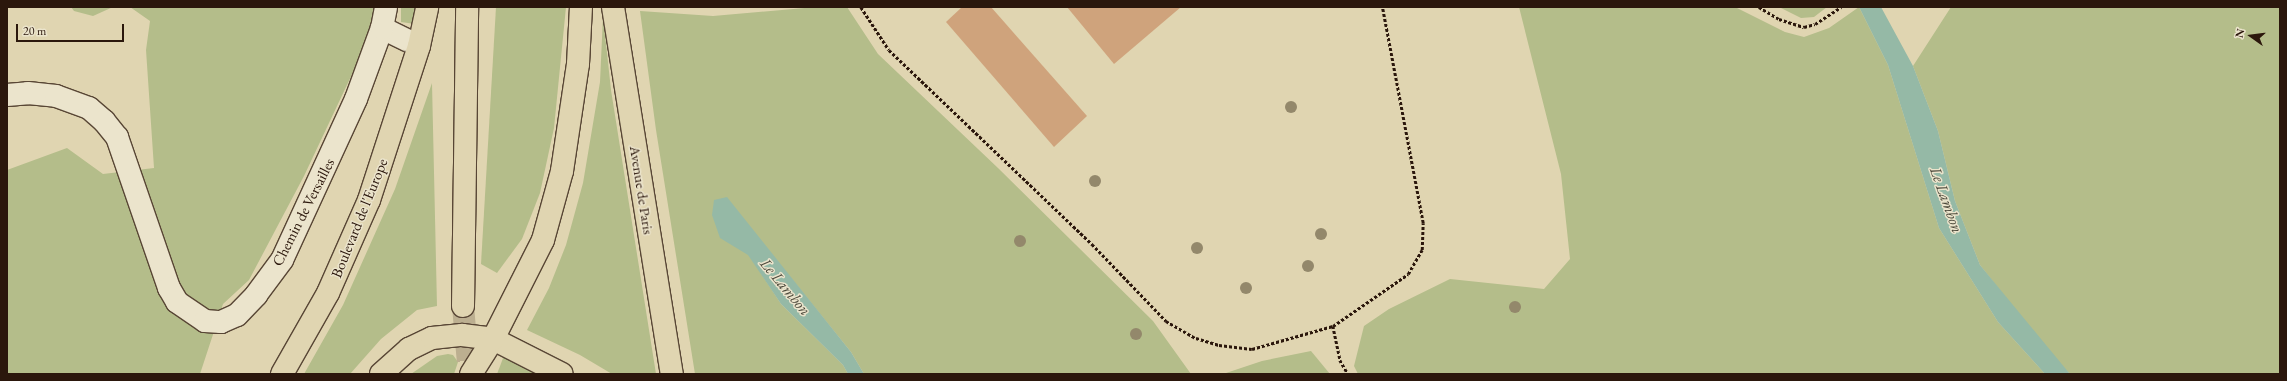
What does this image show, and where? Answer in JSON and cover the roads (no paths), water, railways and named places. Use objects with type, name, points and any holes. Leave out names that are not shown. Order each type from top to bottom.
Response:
[{"type":"main road","name":"Boulevard de l'Europe","points":[[282,374],[328,293],[369,200],[419,46],[428,7]]},
{"type":"main road","points":[[462,306],[467,7]]},
{"type":"main road","points":[[470,374],[493,339],[543,240],[562,171],[578,64],[581,7]]},
{"type":"main road","name":"Avenue de Paris","points":[[613,7],[672,374]]},
{"type":"main road","points":[[381,374],[409,349],[432,338],[462,335],[493,339],[562,374]]},
{"type":"street","points":[[384,17],[407,40]]},
{"type":"street","name":"Chemin de Versailles","points":[[7,95],[28,93],[56,96],[76,103],[89,108],[117,137],[169,288],[177,302],[205,321],[221,322],[237,315],[256,295],[282,260],[356,99],[384,17]]},
{"type":"water","name":"Le Lambon","points":[[1859,7],[1881,7],[1913,66],[1938,131],[1955,201],[1980,265],[2070,374],[2045,374],[1998,322],[1939,228],[1888,65]]},
{"type":"water","name":"Le Lambon","points":[[727,197],[851,352],[864,374],[848,374],[843,365],[781,304],[748,255],[720,238],[712,215],[714,200]]},
{"type":"tunnel","points":[[463,306],[469,374]]}]
